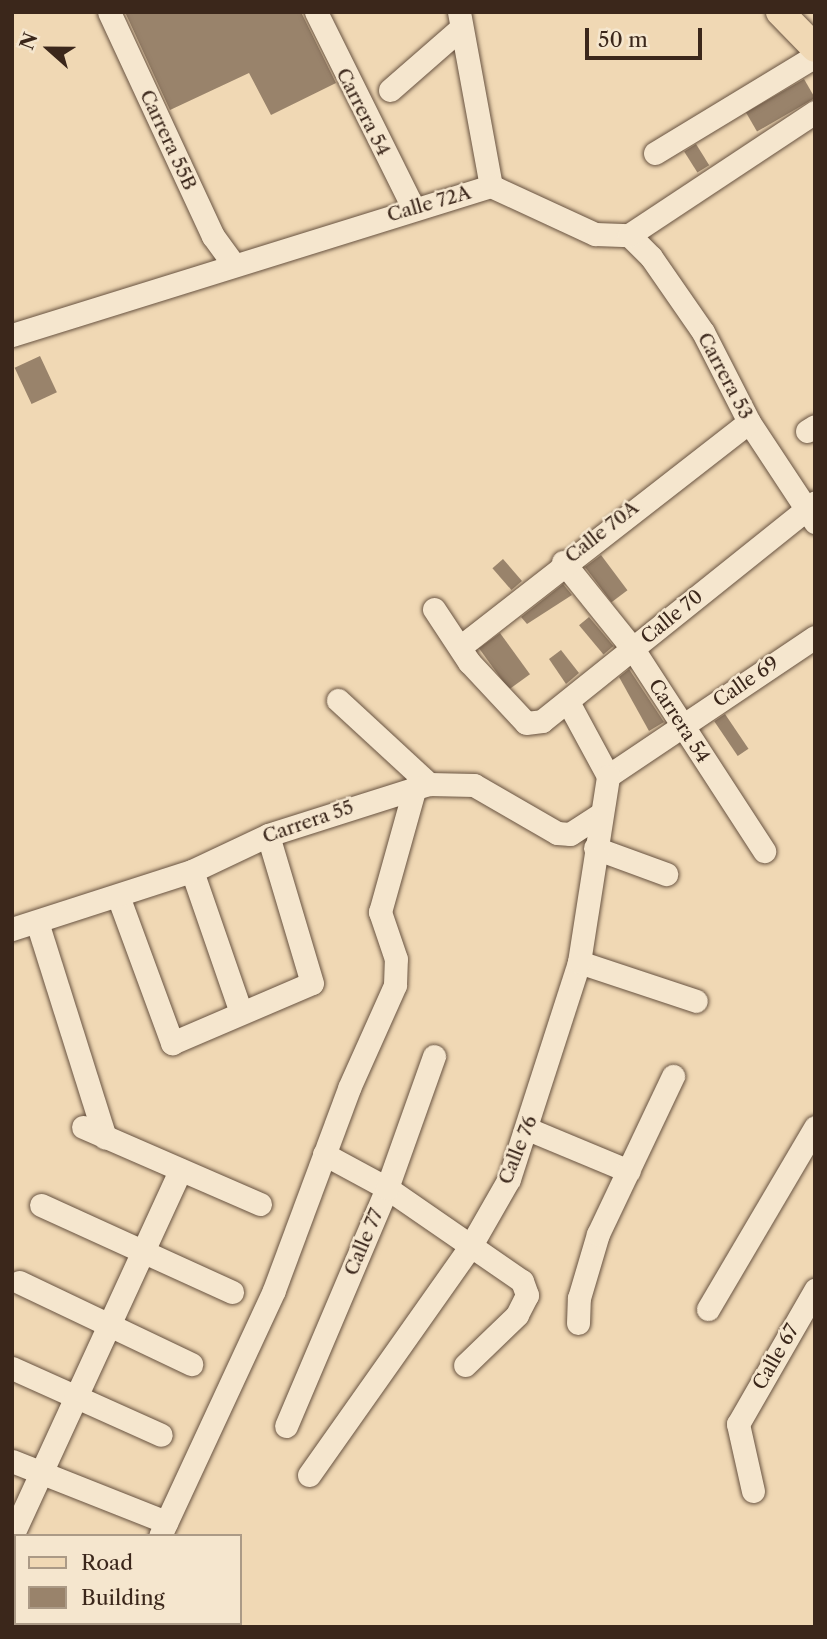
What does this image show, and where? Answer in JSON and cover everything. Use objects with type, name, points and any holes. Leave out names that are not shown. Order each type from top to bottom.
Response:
[{"type":"main road","points":[[780,12],[815,48]]},
{"type":"street","name":"Carrera 55B","points":[[109,12],[213,236],[233,264]]},
{"type":"street","name":"Carrera 54","points":[[316,12],[414,209]]},
{"type":"street","points":[[390,90],[460,20]]},
{"type":"street","points":[[460,20],[491,186]]},
{"type":"street","points":[[655,153],[815,56]]},
{"type":"street","points":[[629,235],[815,112]]},
{"type":"street","name":"Calle 72A","points":[[12,335],[233,264],[491,186],[595,234],[629,235]]},
{"type":"street","name":"Carrera 53","points":[[629,235],[651,257],[703,332],[749,422],[812,511]]},
{"type":"street","name":"Calle 70A","points":[[460,647],[564,562],[749,422]]},
{"type":"street","name":"Calle 70","points":[[460,647],[526,723],[557,714],[633,649],[812,511]]},
{"type":"street","name":"Carrera 54","points":[[564,562],[633,649],[764,851]]},
{"type":"street","points":[[434,609],[460,647]]},
{"type":"street","name":"Calle 69","points":[[608,776],[815,636]]},
{"type":"street","points":[[12,1461],[163,1529],[274,1290],[324,1154],[396,985],[396,959],[380,912],[422,785],[338,700]]},
{"type":"street","points":[[568,702],[608,776]]},
{"type":"street","name":"Calle 76","points":[[309,1475],[470,1247],[509,1178],[528,1129],[579,962],[598,815],[608,776]]},
{"type":"street","name":"Carrera 55","points":[[12,929],[118,897],[192,871],[268,835],[422,785],[474,785],[557,833],[570,834],[598,815]]},
{"type":"street","points":[[118,897],[172,1043],[240,1010],[312,983],[268,835]]},
{"type":"street","points":[[595,848],[666,874]]},
{"type":"street","points":[[192,871],[240,1010]]},
{"type":"street","points":[[37,922],[105,1138]]},
{"type":"street","points":[[579,962],[696,1001]]},
{"type":"street","name":"Calle 77","points":[[286,1426],[387,1188],[434,1056]]},
{"type":"street","points":[[578,1323],[589,1260],[673,1076]]},
{"type":"street","points":[[83,1127],[260,1204]]},
{"type":"street","points":[[708,1309],[815,1127]]},
{"type":"street","points":[[528,1129],[629,1171]]},
{"type":"street","points":[[324,1154],[387,1188],[522,1281],[527,1295],[517,1315],[465,1365]]},
{"type":"street","points":[[12,1536],[180,1170]]},
{"type":"street","points":[[41,1205],[232,1292]]},
{"type":"street","points":[[19,1282],[191,1364]]},
{"type":"street","name":"Calle 67","points":[[753,1491],[738,1424],[815,1290]]},
{"type":"street","points":[[12,1368],[161,1436]]},
{"type":"building","points":[[125,12],[301,12],[336,83],[271,115],[249,73],[170,110]]},
{"type":"building","points":[[804,79],[815,98],[757,132],[746,112]]},
{"type":"building","points":[[696,144],[709,165],[697,173],[684,151]]},
{"type":"building","points":[[40,356],[57,392],[32,404],[15,368]]},
{"type":"building","points":[[601,555],[627,590],[612,602],[585,567]]},
{"type":"building","points":[[503,559],[522,581],[511,590],[492,568]]},
{"type":"building","points":[[563,584],[572,595],[527,624],[521,617]]},
{"type":"building","points":[[589,617],[613,646],[603,654],[579,625]]},
{"type":"building","points":[[500,633],[530,674],[509,690],[479,648]]},
{"type":"building","points":[[561,650],[579,673],[566,684],[549,659]]},
{"type":"building","points":[[629,669],[664,722],[649,731],[619,677]]},
{"type":"building","points":[[725,714],[748,749],[738,756],[714,721]]}]
